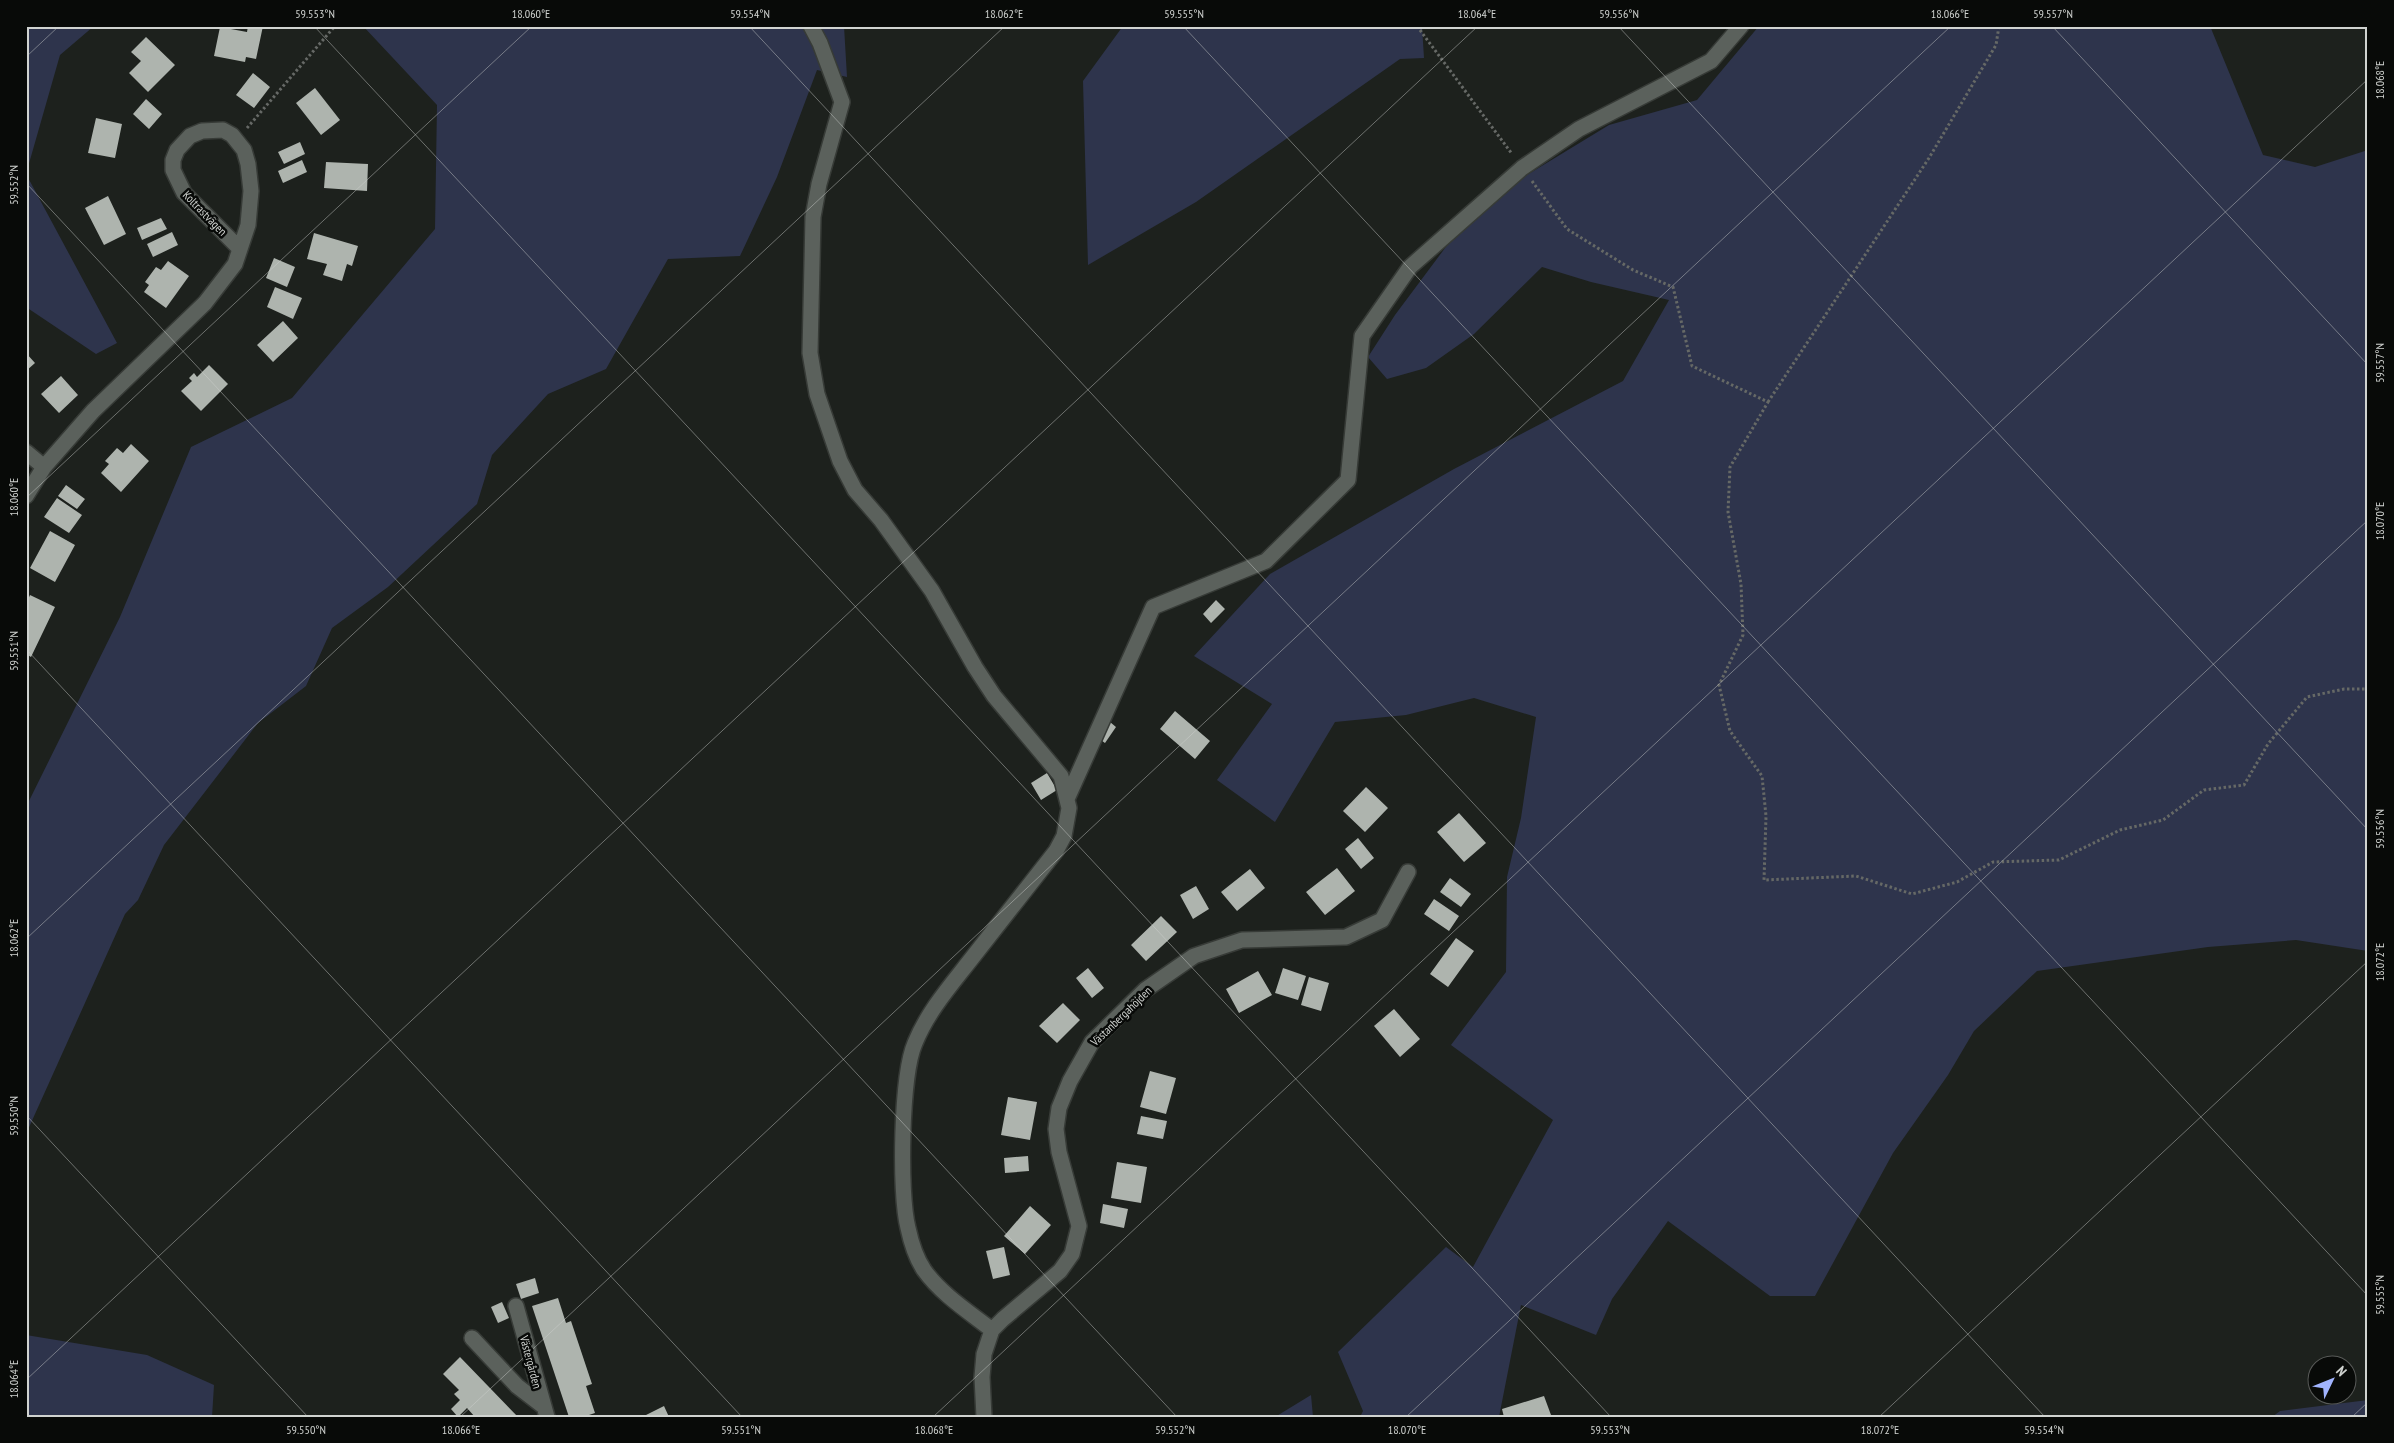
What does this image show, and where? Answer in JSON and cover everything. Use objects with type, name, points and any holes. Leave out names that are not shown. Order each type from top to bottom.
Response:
[{"type":"street","points":[[811,26],[820,43],[842,102],[819,184],[812,229],[810,353],[817,394],[828,429],[840,461],[856,490],[881,520],[932,591],[975,667],[994,696],[1060,776],[1069,808],[1064,836],[1056,851],[934,1007],[915,1042],[908,1062],[903,1147],[907,1226],[914,1250],[924,1270],[952,1299],[992,1330],[984,1354],[982,1377],[984,1417]]},
{"type":"street","points":[[1067,799],[1153,607],[1266,561],[1348,480],[1362,336],[1410,267],[1522,168],[1579,129],[1711,61],[1741,26]]},
{"type":"street","name":"Koltrastvägen","points":[[26,496],[44,467],[93,411],[205,304],[235,264],[248,225],[251,192],[248,164],[244,150],[236,139],[223,130],[202,131],[184,141],[173,160],[173,170],[184,193],[239,248]]},
{"type":"street","points":[[26,452],[44,467]]},
{"type":"street","name":"Västanbergahöjden","points":[[992,1330],[1002,1319],[1060,1271],[1072,1254],[1079,1226],[1059,1152],[1056,1129],[1060,1108],[1070,1081],[1092,1042],[1145,990],[1194,956],[1242,940],[1346,937],[1382,920],[1408,872]]},
{"type":"street","name":"Västergården","points":[[516,1306],[545,1411]]},
{"type":"street","points":[[472,1338],[517,1386],[545,1411]]},
{"type":"path","points":[[236,139],[334,26]]},
{"type":"path","points":[[1417,26],[1567,229],[1633,270],[1673,287],[1692,366],[1768,402]]},
{"type":"path","points":[[1999,26],[1996,45],[1929,158],[1768,402],[1730,467],[1728,512],[1741,584],[1743,635],[1719,685],[1730,731],[1762,776],[1766,816],[1764,880],[1856,876],[1912,894],[1957,882],[1993,862],[2059,860],[2120,830],[2163,820],[2204,790],[2244,785],[2268,744],[2307,696],[2344,690],[2368,689]]},
{"type":"shaded area","points":[[26,26],[94,26],[60,55],[26,174]]},
{"type":"shaded area","points":[[363,26],[844,26],[847,77],[817,70],[777,177],[740,256],[668,259],[606,369],[548,394],[492,455],[477,504],[388,587],[332,628],[306,686],[258,723],[164,845],[138,900],[125,914],[26,1134],[26,807],[120,617],[191,447],[292,398],[435,229],[437,105]]},
{"type":"shaded area","points":[[1123,26],[1422,26],[1424,58],[1400,59],[1196,202],[1088,265],[1083,81]]},
{"type":"shaded area","points":[[1759,26],[2210,26],[2263,155],[2315,167],[2368,150],[2368,951],[2296,940],[2208,947],[2037,971],[1974,1031],[1948,1075],[1893,1153],[1815,1296],[1770,1296],[1668,1221],[1612,1299],[1596,1335],[1521,1305],[1499,1417],[1360,1417],[1363,1411],[1338,1352],[1446,1247],[1473,1267],[1553,1120],[1451,1045],[1506,972],[1507,877],[1521,818],[1536,717],[1474,698],[1406,715],[1335,722],[1275,822],[1217,780],[1272,704],[1194,656],[1270,574],[1454,469],[1623,381],[1669,300],[1591,282],[1542,267],[1474,334],[1426,368],[1387,379],[1368,357],[1395,315],[1451,240],[1509,186],[1609,125],[1697,100]]},
{"type":"shaded area","points":[[26,174],[117,343],[96,354],[26,307]]},
{"type":"shaded area","points":[[26,1335],[147,1355],[214,1385],[212,1417],[26,1417]]},
{"type":"shaded area","points":[[1311,1395],[1313,1417],[1275,1417]]},
{"type":"shaded area","points":[[2368,1400],[2368,1417],[2272,1417],[2280,1411],[2320,1406],[2356,1406],[2356,1402]]},
{"type":"building","points":[[248,26],[263,26],[256,59],[246,57],[245,62],[214,56],[220,27],[247,32]]},
{"type":"building","points":[[146,37],[175,65],[148,92],[129,73],[141,61],[131,52]]},
{"type":"building","points":[[253,73],[270,87],[254,108],[236,95]]},
{"type":"building","points":[[315,88],[340,120],[321,135],[296,103]]},
{"type":"building","points":[[146,99],[162,114],[149,129],[133,114]]},
{"type":"building","points":[[96,118],[122,124],[115,158],[88,153]]},
{"type":"building","points":[[300,142],[305,154],[284,164],[278,152]]},
{"type":"building","points":[[302,160],[307,172],[283,183],[278,171]]},
{"type":"building","points":[[326,162],[368,164],[367,191],[324,188]]},
{"type":"building","points":[[108,196],[126,234],[104,245],[85,208]]},
{"type":"building","points":[[161,218],[167,229],[142,240],[137,228]]},
{"type":"building","points":[[172,232],[178,245],[153,257],[147,244]]},
{"type":"building","points":[[314,233],[358,246],[352,266],[347,264],[342,281],[323,275],[327,264],[307,259]]},
{"type":"building","points":[[274,258],[295,267],[287,287],[266,278]]},
{"type":"building","points":[[168,261],[189,276],[166,308],[144,292],[149,285],[145,282],[156,267],[161,270]]},
{"type":"building","points":[[275,287],[302,298],[293,319],[267,307]]},
{"type":"building","points":[[283,321],[298,338],[273,362],[257,345]]},
{"type":"building","points":[[26,353],[35,363],[26,371]]},
{"type":"building","points":[[209,365],[228,384],[201,411],[181,391],[192,381],[189,378],[194,373],[197,377]]},
{"type":"building","points":[[61,376],[78,395],[59,413],[41,394]]},
{"type":"building","points":[[131,444],[149,461],[121,492],[101,473],[109,464],[105,461],[117,448],[123,453]]},
{"type":"building","points":[[66,485],[85,499],[77,509],[58,496]]},
{"type":"building","points":[[57,498],[82,515],[69,533],[44,517]]},
{"type":"building","points":[[50,531],[75,545],[55,582],[30,568]]},
{"type":"building","points":[[30,595],[55,607],[31,657],[26,654],[26,604]]},
{"type":"building","points":[[1216,600],[1225,609],[1211,623],[1203,614]]},
{"type":"building","points":[[1175,711],[1210,741],[1195,759],[1160,729]]},
{"type":"building","points":[[1110,722],[1116,727],[1105,743],[1098,738]]},
{"type":"building","points":[[1047,773],[1057,790],[1041,800],[1031,783]]},
{"type":"building","points":[[1366,787],[1388,808],[1365,832],[1343,811]]},
{"type":"building","points":[[1459,813],[1486,843],[1464,862],[1437,832]]},
{"type":"building","points":[[1358,838],[1374,858],[1361,869],[1345,849]]},
{"type":"building","points":[[1337,868],[1355,891],[1325,915],[1306,892]]},
{"type":"building","points":[[1250,869],[1265,888],[1237,911],[1221,892]]},
{"type":"building","points":[[1450,878],[1471,894],[1461,907],[1440,892]]},
{"type":"building","points":[[1196,886],[1209,909],[1193,919],[1180,895]]},
{"type":"building","points":[[1434,899],[1459,916],[1449,931],[1424,914]]},
{"type":"building","points":[[1161,916],[1177,932],[1146,961],[1131,945]]},
{"type":"building","points":[[1456,938],[1474,951],[1448,987],[1430,974]]},
{"type":"building","points":[[1088,968],[1104,988],[1092,998],[1076,978]]},
{"type":"building","points":[[1283,968],[1306,976],[1298,1000],[1275,993]]},
{"type":"building","points":[[1258,971],[1272,995],[1239,1013],[1226,989]]},
{"type":"building","points":[[1309,977],[1329,983],[1321,1011],[1301,1005]]},
{"type":"building","points":[[1063,1003],[1080,1020],[1057,1043],[1039,1026]]},
{"type":"building","points":[[1394,1009],[1420,1039],[1400,1057],[1374,1026]]},
{"type":"building","points":[[1150,1071],[1176,1078],[1166,1114],[1140,1107]]},
{"type":"building","points":[[1008,1097],[1037,1102],[1030,1140],[1001,1135]]},
{"type":"building","points":[[1141,1116],[1167,1121],[1163,1139],[1137,1134]]},
{"type":"building","points":[[1028,1156],[1029,1171],[1005,1173],[1004,1158]]},
{"type":"building","points":[[1117,1162],[1147,1167],[1141,1203],[1111,1198]]},
{"type":"building","points":[[1103,1204],[1128,1209],[1124,1228],[1100,1223]]},
{"type":"building","points":[[1030,1206],[1051,1225],[1025,1254],[1004,1236]]},
{"type":"building","points":[[1004,1247],[1010,1275],[993,1279],[986,1251]]},
{"type":"building","points":[[535,1278],[539,1293],[521,1299],[516,1284]]},
{"type":"building","points":[[558,1298],[566,1323],[571,1321],[592,1384],[586,1386],[595,1413],[583,1417],[569,1417],[532,1306]]},
{"type":"building","points":[[502,1302],[509,1318],[498,1323],[491,1307]]},
{"type":"building","points":[[460,1357],[518,1417],[475,1417],[467,1408],[458,1417],[451,1409],[460,1400],[454,1394],[459,1390],[443,1374]]},
{"type":"building","points":[[1544,1396],[1551,1415],[1504,1417],[1502,1409]]},
{"type":"building","points":[[664,1406],[669,1417],[642,1417]]}]
